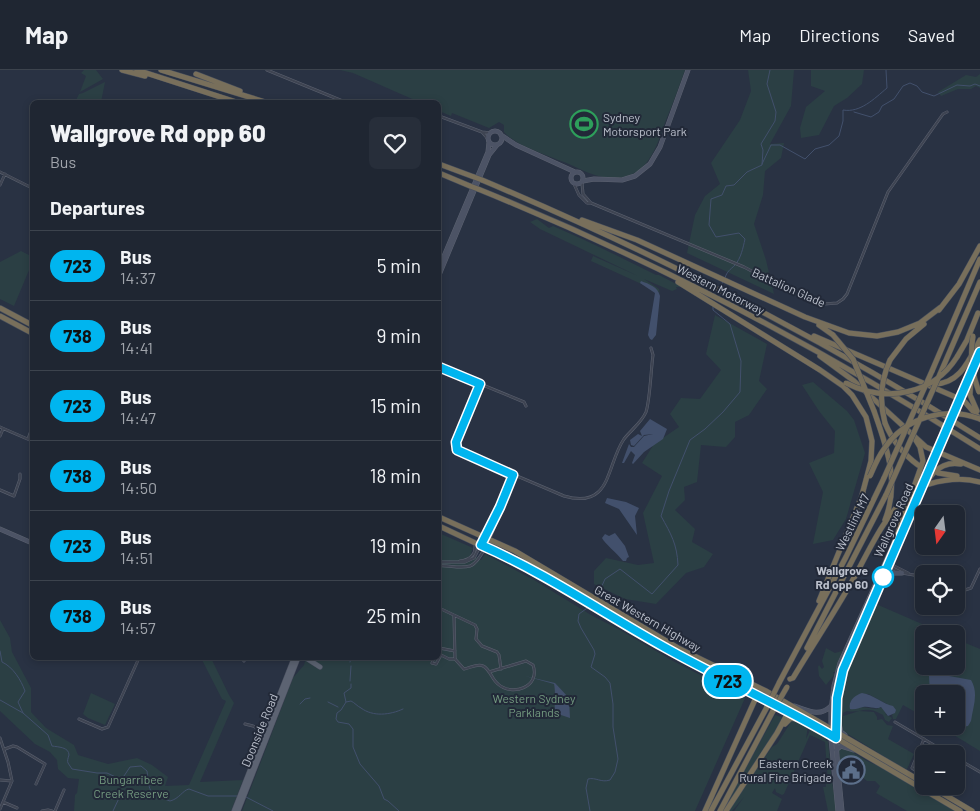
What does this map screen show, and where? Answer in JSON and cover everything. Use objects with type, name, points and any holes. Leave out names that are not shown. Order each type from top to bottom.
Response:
[{"type":"highway","points":[[122,70],[162,81],[164,79]]},
{"type":"highway","points":[[137,70],[230,100]]},
{"type":"highway","points":[[161,70],[258,100]]},
{"type":"highway","points":[[196,74],[265,100]]},
{"type":"highway","name":"Western Motorway","points":[[441,165],[482,180],[623,242],[728,293],[800,331],[880,377],[980,438]]},
{"type":"highway","name":"Western Motorway","points":[[441,174],[588,236],[710,294],[876,384],[980,449]]},
{"type":"highway","points":[[568,218],[572,216],[637,240],[805,316],[849,333],[877,336],[898,332],[924,321],[941,307]]},
{"type":"highway","points":[[918,465],[900,449],[885,423],[881,393],[884,377],[890,360],[906,339],[941,307],[964,275],[980,246]]},
{"type":"highway","name":"Westlink M7","points":[[710,811],[780,683],[884,478],[980,260]]},
{"type":"highway","points":[[668,273],[669,277],[846,383],[875,393],[905,393],[932,382],[947,370],[957,357],[967,340],[979,310]]},
{"type":"highway","name":"Westlink M7","points":[[720,811],[831,604],[886,496],[980,282]]},
{"type":"highway","points":[[0,308],[30,324]]},
{"type":"highway","points":[[979,310],[973,336],[971,361],[980,393]]},
{"type":"highway","points":[[0,316],[30,333]]},
{"type":"highway","points":[[805,316],[833,335],[853,359],[874,412],[887,449],[893,478],[889,508],[881,530]]},
{"type":"highway","points":[[754,328],[838,382],[860,405],[868,424],[872,445],[869,469],[862,495]]},
{"type":"highway","points":[[800,331],[959,398],[980,418]]},
{"type":"highway","points":[[923,383],[942,383],[956,378],[964,369],[980,340]]},
{"type":"highway","points":[[815,350],[816,354],[854,381],[926,447],[980,470]]},
{"type":"highway","points":[[970,374],[969,388],[971,400],[980,418]]},
{"type":"highway","points":[[804,637],[870,476],[878,458],[888,443],[902,430],[916,421],[933,415],[950,413],[980,418]]},
{"type":"highway","points":[[894,544],[923,461],[920,447],[908,431]]},
{"type":"highway","points":[[915,504],[929,477],[936,469],[949,463],[964,463]]},
{"type":"highway","points":[[938,473],[980,481]]},
{"type":"highway","points":[[929,484],[953,479],[980,481]]},
{"type":"highway","points":[[790,680],[843,597],[881,530],[897,507],[910,495]]},
{"type":"highway","name":"Great Western Highway","points":[[441,518],[515,552],[678,648],[776,696],[915,778]]},
{"type":"highway","name":"Great Western Highway","points":[[441,527],[525,567],[676,654],[807,721],[960,811]]},
{"type":"highway","points":[[705,811],[738,737],[754,693],[761,690],[766,691]]},
{"type":"highway","points":[[726,811],[753,771],[788,711],[787,706],[776,696]]},
{"type":"highway","points":[[777,732],[789,719],[794,718],[807,721]]},
{"type":"highway","points":[[945,795],[972,811]]},
{"type":"main road","points":[[441,263],[486,155],[490,133],[496,132],[516,145],[594,179],[609,181],[635,176],[650,164],[660,147],[688,70]]},
{"type":"main road","points":[[441,269],[488,158],[501,140],[501,135]]},
{"type":"main road","points":[[488,140],[493,145],[516,145]]},
{"type":"main road","points":[[559,164],[566,170],[574,184],[594,179]]},
{"type":"main road","points":[[571,179],[575,172]]},
{"type":"main road","points":[[582,175],[582,182]]},
{"type":"main road","name":"Wallgrove Road","points":[[833,729],[843,670],[885,573],[894,544],[953,412],[980,346]]},
{"type":"main road","name":"Wallgrove Road","points":[[959,398],[980,352]]},
{"type":"main road","name":"Wallgrove Road","points":[[833,736],[832,704],[840,663],[915,504],[936,451]]},
{"type":"main road","points":[[0,529],[30,542]]},
{"type":"main road","points":[[885,573],[902,573]]},
{"type":"main road","name":"Doonside Road","points":[[236,811],[262,739],[295,660]]},
{"type":"main road","points":[[309,660],[320,667]]},
{"type":"main road","points":[[792,705],[814,713],[827,710],[832,704]]},
{"type":"main road","points":[[837,710],[842,732],[850,740]]},
{"type":"main road","name":"Doonside Road","points":[[236,811],[266,729]]},
{"type":"main road","points":[[833,736],[836,750],[840,811]]},
{"type":"main road","points":[[833,736],[840,811]]},
{"type":"main road","points":[[836,750],[842,746],[859,752]]},
{"type":"street","points":[[267,70],[340,100]]},
{"type":"street","name":"Battalion Glade","points":[[574,184],[582,200],[587,203],[744,267],[824,304],[833,304],[841,301],[847,294],[888,192],[946,112]]},
{"type":"street","points":[[441,117],[482,132],[490,133]]},
{"type":"street","points":[[482,132],[488,140]]},
{"type":"street","points":[[0,172],[30,187]]},
{"type":"street","points":[[0,185],[5,174]]},
{"type":"street","points":[[582,182],[583,194],[591,204]]},
{"type":"street","points":[[480,384],[456,440],[455,448],[460,453],[570,498],[586,499],[600,490],[606,483],[623,440],[646,413],[652,355],[651,348]]},
{"type":"street","points":[[441,368],[524,402],[526,406]]},
{"type":"street","points":[[0,436],[2,427],[28,439],[30,434]]},
{"type":"street","points":[[0,490],[14,496],[20,474]]},
{"type":"street","points":[[441,562],[470,560],[476,556],[487,538],[513,475]]},
{"type":"street","points":[[452,562],[464,560],[472,556],[476,547],[472,541]]},
{"type":"street","points":[[441,566],[470,566],[479,560],[483,546]]},
{"type":"street","points":[[887,564],[902,573],[912,574]]},
{"type":"street","points":[[887,564],[912,574]]},
{"type":"street","points":[[965,590],[971,589],[980,569]]},
{"type":"street","points":[[441,609],[476,625],[476,640],[482,646],[497,652],[500,669]]},
{"type":"street","points":[[454,616],[455,659],[462,668],[480,665],[485,667],[498,684],[508,688],[522,689],[531,682],[534,669],[528,661],[523,661],[489,672]]},
{"type":"street","points":[[441,648],[455,652]]},
{"type":"street","points":[[441,655],[455,659]]},
{"type":"street","points":[[79,719],[102,728],[108,727],[138,660]]},
{"type":"street","points":[[895,722],[934,745]]},
{"type":"street","points":[[245,724],[266,729]]},
{"type":"street","points":[[259,728],[266,729]]},
{"type":"street","points":[[0,738],[5,749],[12,781],[0,809]]},
{"type":"street","points":[[921,745],[924,739]]},
{"type":"street","points":[[5,749],[17,747],[45,764],[36,784]]},
{"type":"street","points":[[915,759],[912,766],[915,772]]},
{"type":"street","points":[[965,763],[980,772]]},
{"type":"street","points":[[0,780],[12,781]]},
{"type":"street","points":[[42,811],[54,811],[64,790]]},
{"type":"street","points":[[3,802],[16,808]]},
{"type":"green space","points":[[84,70],[96,70],[103,79],[80,92],[86,76],[81,73]]},
{"type":"green space","name":"Sydney Motorsport Park","points":[[340,70],[685,70],[653,154],[639,170],[618,178],[593,175],[523,145],[509,137],[504,132],[504,125],[499,122],[489,128],[452,113],[451,116],[441,112],[441,100],[414,100],[353,73]]},
{"type":"green space","points":[[748,70],[794,70],[791,106],[770,144],[784,143],[781,158],[765,171],[763,195],[754,224],[766,260],[774,294],[687,253],[695,215],[705,196],[720,184],[711,163],[740,120],[751,91]]},
{"type":"green space","points":[[811,70],[864,70],[862,84],[847,98],[834,106],[819,135],[801,138],[800,128],[806,107],[825,91],[811,86]]},
{"type":"green space","points":[[980,74],[980,88],[976,86],[971,89],[958,89],[941,96],[938,92],[966,75],[976,77]]},
{"type":"green space","points":[[105,82],[101,100],[76,100],[79,94]]},
{"type":"green space","points":[[537,219],[549,228],[553,226],[682,287],[676,287],[677,289],[672,291],[644,279],[659,289],[660,296],[659,292],[591,261],[593,256],[638,276],[540,229],[530,222]]},
{"type":"green space","points":[[21,251],[29,255],[30,254],[30,268],[14,306],[0,299],[0,262]]},
{"type":"green space","points":[[715,315],[767,344],[759,381],[767,389],[749,415],[735,422],[735,437],[726,447],[701,445],[697,482],[684,487],[685,500],[675,510],[695,529],[692,542],[713,554],[704,567],[686,573],[656,604],[625,599],[594,584],[594,571],[606,558],[638,565],[654,563],[643,513],[662,476],[642,463],[654,444],[679,427],[670,414],[681,398],[700,399],[721,370],[706,354]]},
{"type":"green space","points":[[813,382],[847,411],[854,420],[865,453],[846,519],[833,540],[813,544],[823,492],[809,463],[834,453],[835,431],[802,385]]},
{"type":"green space","name":"Western Sydney Parklands","points":[[441,534],[473,548],[471,553],[481,560],[485,554],[534,580],[591,615],[673,661],[745,698],[695,811],[242,811],[293,678],[304,665],[305,660],[441,660]]},
{"type":"green space","points":[[876,604],[924,625],[915,625],[915,675],[965,675],[965,643],[980,649],[980,751],[954,735],[965,735],[965,685],[915,685],[915,712],[903,705],[896,719],[893,719],[892,715],[896,710],[885,714],[892,718],[889,722],[885,720],[883,715],[877,712],[871,710],[859,711],[874,712],[877,720],[882,719],[887,725],[893,726],[888,739],[914,754],[907,769],[843,731],[839,718],[839,698],[843,678],[857,640],[859,640]],"holes":[[[861,694],[868,694],[887,704],[882,708],[861,707]],[[847,711],[859,711],[843,716],[843,713]]]},
{"type":"green space","name":"Bungarribee Creek Reserve","points":[[0,620],[10,638],[12,652],[31,688],[31,712],[46,728],[74,745],[78,755],[108,764],[137,758],[152,765],[168,777],[165,786],[189,785],[226,701],[222,699],[202,660],[212,660],[234,703],[200,782],[243,780],[231,811],[74,811],[79,779],[68,778],[58,769],[57,760],[50,752],[35,744],[0,711]]},
{"type":"green space","points":[[826,648],[835,653],[842,651],[835,672],[833,672],[834,675],[826,685],[819,676],[818,667],[819,665],[822,669],[824,667],[822,661]]},
{"type":"green space","points":[[91,693],[115,704],[105,725],[83,714]]},
{"type":"green space","points":[[775,715],[782,717],[780,724],[724,811],[722,811]]},
{"type":"green space","points":[[791,720],[798,720],[808,726],[806,739],[811,728],[825,734],[826,741],[828,741],[837,811],[828,811],[823,787],[826,787],[828,783],[825,742],[810,735],[784,794],[776,792],[775,788],[772,793],[782,799],[777,811],[734,811],[744,797],[732,811],[728,811],[772,747],[777,744]]},
{"type":"green space","points":[[844,747],[915,787],[915,795],[928,795],[955,811],[907,811],[876,793],[880,786],[875,781],[867,781],[860,775],[863,770],[850,764],[840,766],[839,750]]},
{"type":"water","points":[[641,281],[655,288],[660,296],[656,335],[652,340],[648,335],[655,293],[640,283]]},
{"type":"water","points":[[650,419],[667,429],[663,439],[644,452],[633,464],[635,455],[631,451],[624,463],[622,463],[629,444],[631,447],[634,447],[644,436],[653,434],[644,435],[634,446],[631,445],[630,440],[638,434],[642,436],[640,431]]},
{"type":"water","points":[[607,498],[626,502],[639,508],[635,516],[637,535],[619,509],[605,503]]},
{"type":"water","points":[[615,533],[625,546],[629,557],[626,561],[623,561],[602,538],[605,534],[609,536]]},
{"type":"water","points":[[944,675],[971,680],[975,690],[975,700],[971,721],[968,726],[965,726],[965,685],[930,685],[929,676]]},
{"type":"water","points":[[525,676],[555,683],[569,698],[570,718],[555,713],[554,684]]},
{"type":"water","points":[[862,693],[893,706],[896,710],[895,713],[888,716],[881,707],[850,709],[850,703],[853,699]]},
{"type":"waterway","points":[[725,278],[739,259],[745,239],[739,233],[716,237],[709,225],[711,199],[722,195],[726,186],[734,185],[747,172],[762,165],[763,150],[761,144],[775,121],[776,112],[767,84],[770,70]]},
{"type":"waterway","points":[[762,164],[771,145],[780,145],[805,159],[815,149],[829,145],[839,136],[843,121],[843,110],[861,107],[872,101],[887,88],[886,70]]},
{"type":"waterway","points":[[854,112],[871,117],[879,112],[882,106],[894,99],[903,86],[910,83],[917,86],[922,92],[934,96],[957,85],[970,86],[975,84],[980,86]]},
{"type":"waterway","points":[[720,289],[723,281]]},
{"type":"waterway","points":[[597,597],[605,579],[620,569],[652,594],[678,565],[673,539],[661,516],[669,491],[690,440],[723,412],[740,392],[741,361],[730,324],[713,310],[713,307]]},
{"type":"waterway","points":[[590,606],[579,614],[578,621],[594,650],[595,654],[591,667],[610,683],[613,704],[613,727],[618,759],[615,772],[610,780],[588,779],[586,788],[590,811]]},
{"type":"waterway","points":[[0,651],[2,662],[16,674],[25,691],[18,702],[23,713],[48,735],[52,746],[63,748],[69,752],[68,762],[72,769],[107,773],[120,779],[130,767],[141,766],[147,771],[151,792],[170,801],[189,789],[208,796],[237,796]]},
{"type":"waterway","points":[[350,681],[351,666]]},
{"type":"waterway","points":[[351,684],[351,688],[344,693],[346,702],[337,713],[336,719],[338,722],[349,724],[353,729],[353,747],[360,764],[379,786],[384,799],[399,811]]},
{"type":"waterway","points":[[300,704],[305,699],[310,698]]},
{"type":"waterway","points":[[0,700],[23,713]]},
{"type":"waterway","points":[[346,702],[351,701],[366,711],[376,714],[393,713],[403,709]]},
{"type":"waterway","points":[[328,702],[338,707]]},
{"type":"waterway","points":[[113,811],[121,794]]},
{"type":"waterway","points":[[246,797],[273,811]]},
{"type":"bus line","name":"723","points":[[441,368],[480,384],[456,442],[457,450],[460,453],[513,475],[481,545],[560,586],[650,640],[757,694],[836,738],[837,698],[843,670],[980,352]]},
{"type":"place","name":"Sydney Motorsport Park","points":[[584,124]]},
{"type":"place","name":"Wallgrove Rd opp 60","points":[[883,577]]},
{"type":"place","name":"Eastern Creek Rural Fire Brigade","points":[[851,770]]}]
